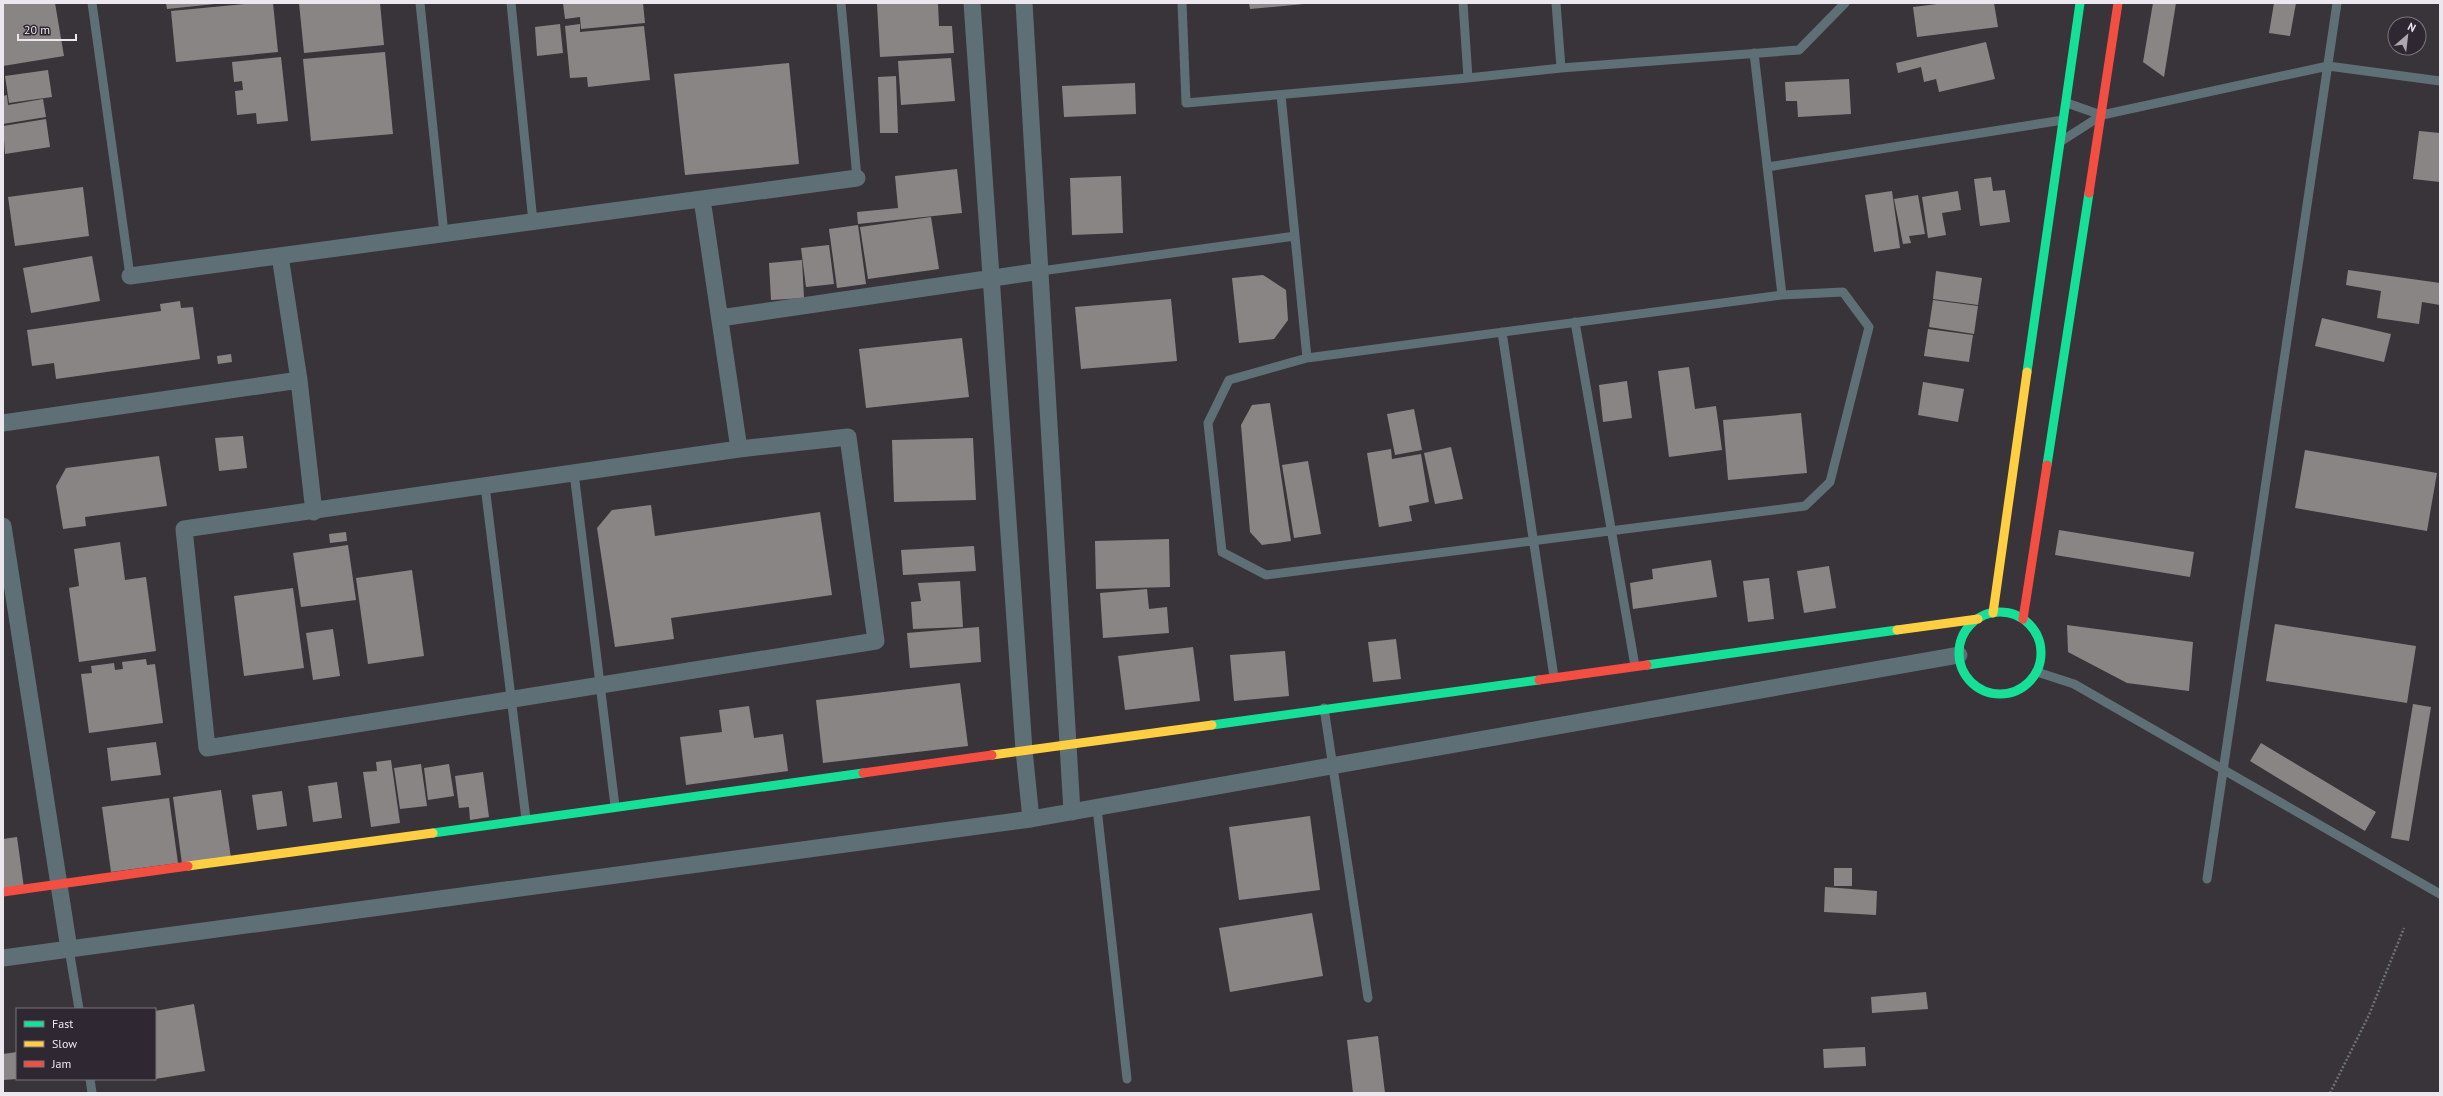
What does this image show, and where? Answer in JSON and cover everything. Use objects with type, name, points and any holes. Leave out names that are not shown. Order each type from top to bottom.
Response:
[{"type":"street","points":[[972,3],[1024,750],[1031,819]]},
{"type":"street","points":[[1024,3],[1072,812]]},
{"type":"street","points":[[1993,613],[2067,103],[2080,3]]},
{"type":"street","points":[[2022,619],[2102,116],[2118,3]]},
{"type":"street","points":[[130,276],[857,178]]},
{"type":"street","points":[[702,199],[739,449]]},
{"type":"street","points":[[280,256],[299,380],[314,512]]},
{"type":"street","points":[[720,318],[1040,271]]},
{"type":"street","points":[[3,423],[299,380]]},
{"type":"street","points":[[848,437],[876,641],[207,748],[184,529],[314,512],[574,473],[739,449],[848,437]]},
{"type":"street","points":[[3,526],[69,950]]},
{"type":"street","points":[[3,892],[58,883],[1978,618],[1993,613],[2008,613],[2022,619],[2033,629],[2039,641],[2041,659],[2037,672],[2028,684],[2016,691],[1994,694],[1980,689],[1970,681],[1962,669],[1959,655],[1961,641],[1967,628],[1978,618]]},
{"type":"street","points":[[3,958],[1031,819],[1959,655]]},
{"type":"lane","points":[[92,3],[130,276]]},
{"type":"lane","points":[[420,3],[444,234]]},
{"type":"lane","points":[[511,3],[533,222]]},
{"type":"lane","points":[[841,3],[857,178]]},
{"type":"lane","points":[[1182,3],[1186,103],[1468,78],[1561,68],[1799,50],[1845,3]]},
{"type":"lane","points":[[1463,3],[1468,78]]},
{"type":"lane","points":[[1556,3],[1561,68]]},
{"type":"lane","points":[[2206,879],[2337,3]]},
{"type":"lane","points":[[1754,53],[1782,295]]},
{"type":"lane","points":[[2061,142],[2102,116],[2328,66],[2440,81]]},
{"type":"lane","points":[[1281,95],[1307,358]]},
{"type":"lane","points":[[2067,103],[2102,116]]},
{"type":"lane","points":[[1767,167],[2064,120]]},
{"type":"lane","points":[[1040,271],[1295,236]]},
{"type":"lane","points":[[1843,292],[1869,327],[1830,482],[1805,506],[1266,575],[1222,552],[1208,423],[1229,380],[1307,358],[1575,322],[1782,295],[1843,292]]},
{"type":"lane","points":[[1575,322],[1635,666]]},
{"type":"lane","points":[[1502,332],[1554,677]]},
{"type":"lane","points":[[574,473],[616,806]]},
{"type":"lane","points":[[485,486],[526,819]]},
{"type":"lane","points":[[2037,672],[2074,684],[2440,894]]},
{"type":"lane","points":[[1324,708],[1368,998]]},
{"type":"lane","points":[[1097,808],[1127,1079]]},
{"type":"lane","points":[[69,950],[79,1008]]},
{"type":"lane","points":[[90,1080],[92,1093]]},
{"type":"path","points":[[2330,1093],[2369,1015],[2404,928]]},
{"type":"building","points":[[3,3],[55,3],[64,56],[3,66]]},
{"type":"building","points":[[166,3],[215,3],[215,4],[167,9]]},
{"type":"building","points":[[255,3],[273,3],[278,52],[176,62],[171,11]]},
{"type":"building","points":[[299,3],[380,3],[384,45],[304,53]]},
{"type":"building","points":[[563,3],[643,3],[645,23],[581,29],[580,17],[565,19]]},
{"type":"building","points":[[938,3],[939,26],[952,26],[954,53],[880,57],[877,4]]},
{"type":"building","points":[[1249,3],[1304,3],[1304,4],[1250,9]]},
{"type":"building","points":[[1945,3],[1994,3],[1998,27],[1917,37],[1913,7]]},
{"type":"building","points":[[2153,3],[2176,3],[2164,77],[2143,62]]},
{"type":"building","points":[[2274,3],[2296,3],[2290,36],[2269,33]]},
{"type":"building","points":[[560,24],[563,53],[537,56],[535,27]]},
{"type":"building","points":[[580,24],[580,32],[644,26],[650,80],[588,87],[587,77],[570,78],[565,26]]},
{"type":"building","points":[[1986,42],[1995,79],[1939,92],[1936,79],[1924,82],[1921,67],[1898,73],[1896,63]]},
{"type":"building","points":[[385,52],[393,134],[311,141],[303,59]]},
{"type":"building","points":[[281,57],[288,121],[257,124],[256,113],[237,115],[235,91],[243,90],[242,81],[234,82],[232,62]]},
{"type":"building","points":[[951,58],[955,101],[901,105],[898,61]]},
{"type":"building","points":[[789,63],[799,164],[685,175],[674,74]]},
{"type":"building","points":[[48,70],[52,97],[9,103],[5,76]]},
{"type":"building","points":[[896,76],[898,133],[880,133],[878,77]]},
{"type":"building","points":[[1849,79],[1851,114],[1798,117],[1797,101],[1786,101],[1785,82]]},
{"type":"building","points":[[1135,83],[1136,114],[1064,117],[1062,86]]},
{"type":"building","points":[[7,95],[8,105],[43,99],[46,117],[3,124],[3,96]]},
{"type":"building","points":[[46,119],[50,147],[5,154],[3,126]]},
{"type":"building","points":[[2419,131],[2440,133],[2440,182],[2413,179]]},
{"type":"building","points":[[957,169],[962,213],[858,224],[857,212],[898,208],[895,176]]},
{"type":"building","points":[[1121,176],[1123,233],[1072,235],[1070,178]]},
{"type":"building","points":[[1991,177],[1993,191],[2005,190],[2010,222],[1980,226],[1974,179]]},
{"type":"building","points":[[83,187],[89,236],[15,246],[8,197]]},
{"type":"building","points":[[1892,191],[1900,248],[1874,252],[1865,195]]},
{"type":"building","points":[[1958,191],[1961,210],[1942,213],[1946,235],[1928,238],[1922,197]]},
{"type":"building","points":[[1918,195],[1925,234],[1909,236],[1911,243],[1903,244],[1894,199]]},
{"type":"building","points":[[931,217],[939,269],[868,279],[860,227]]},
{"type":"building","points":[[858,225],[866,284],[837,288],[829,229]]},
{"type":"building","points":[[829,245],[834,284],[806,287],[801,248]]},
{"type":"building","points":[[92,256],[100,301],[31,313],[23,268]]},
{"type":"building","points":[[802,260],[804,298],[771,300],[769,263]]},
{"type":"building","points":[[2348,270],[2440,283],[2440,305],[2422,302],[2419,324],[2377,318],[2381,291],[2346,285]]},
{"type":"building","points":[[1936,271],[1982,278],[1978,305],[1933,299]]},
{"type":"building","points":[[1263,275],[1286,290],[1288,320],[1274,339],[1239,343],[1232,278]]},
{"type":"building","points":[[1171,299],[1177,361],[1081,369],[1075,307]]},
{"type":"building","points":[[1933,300],[1978,306],[1974,334],[1929,327]]},
{"type":"building","points":[[180,301],[181,308],[193,307],[200,359],[56,379],[54,363],[32,366],[27,330],[161,311],[160,304]]},
{"type":"building","points":[[2322,318],[2391,334],[2384,362],[2315,346]]},
{"type":"building","points":[[1928,329],[1973,335],[1969,362],[1924,356]]},
{"type":"building","points":[[962,338],[969,397],[866,408],[859,349]]},
{"type":"building","points":[[231,354],[232,362],[218,364],[217,356]]},
{"type":"building","points":[[1689,367],[1695,409],[1716,406],[1722,450],[1669,457],[1658,371]]},
{"type":"building","points":[[1627,381],[1632,418],[1603,422],[1599,385]]},
{"type":"building","points":[[1923,382],[1964,389],[1958,422],[1918,415]]},
{"type":"building","points":[[1270,403],[1291,541],[1262,545],[1250,532],[1241,425],[1252,405]]},
{"type":"building","points":[[1414,409],[1422,450],[1395,455],[1387,414]]},
{"type":"building","points":[[1801,413],[1807,473],[1728,480],[1723,420]]},
{"type":"building","points":[[243,436],[247,468],[219,471],[215,438]]},
{"type":"building","points":[[973,438],[976,500],[894,502],[892,440]]},
{"type":"building","points":[[1451,447],[1463,499],[1435,504],[1424,453]]},
{"type":"building","points":[[1391,449],[1392,459],[1421,454],[1429,502],[1409,506],[1412,521],[1379,527],[1367,453]]},
{"type":"building","points":[[2305,450],[2437,473],[2427,531],[2295,508]]},
{"type":"building","points":[[159,456],[167,506],[85,517],[86,526],[63,529],[56,486],[66,468]]},
{"type":"building","points":[[1308,461],[1321,534],[1294,538],[1282,465]]},
{"type":"building","points":[[651,505],[655,536],[820,512],[832,595],[671,618],[674,639],[615,647],[597,528],[612,510]]},
{"type":"building","points":[[2059,530],[2194,552],[2190,577],[2055,555]]},
{"type":"building","points":[[346,532],[347,541],[330,543],[329,534]]},
{"type":"building","points":[[1169,539],[1170,587],[1096,589],[1095,541]]},
{"type":"building","points":[[120,542],[125,580],[146,577],[156,651],[79,662],[69,588],[79,586],[74,549]]},
{"type":"building","points":[[348,545],[356,600],[301,607],[293,553]]},
{"type":"building","points":[[974,546],[976,571],[903,575],[901,550]]},
{"type":"building","points":[[1711,560],[1717,597],[1633,609],[1630,583],[1653,579],[1652,569]]},
{"type":"building","points":[[1829,566],[1836,608],[1804,613],[1797,571]]},
{"type":"building","points":[[412,570],[424,656],[368,664],[356,578]]},
{"type":"building","points":[[1769,578],[1774,619],[1748,622],[1743,581]]},
{"type":"building","points":[[960,581],[963,627],[913,629],[911,602],[921,601],[918,583]]},
{"type":"building","points":[[293,588],[304,668],[244,676],[234,596]]},
{"type":"building","points":[[1147,589],[1149,609],[1167,607],[1169,633],[1103,638],[1100,593]]},
{"type":"building","points":[[2275,624],[2416,646],[2407,703],[2266,681]]},
{"type":"building","points":[[2067,625],[2193,642],[2189,691],[2127,683],[2068,652]]},
{"type":"building","points":[[979,627],[981,662],[910,668],[907,633]]},
{"type":"building","points":[[333,629],[340,676],[313,680],[306,633]]},
{"type":"building","points":[[1396,639],[1401,679],[1373,682],[1368,642]]},
{"type":"building","points":[[1193,647],[1200,701],[1125,710],[1118,656]]},
{"type":"building","points":[[1285,651],[1289,696],[1234,701],[1230,655]]},
{"type":"building","points":[[146,659],[147,665],[155,664],[163,723],[89,733],[81,674],[92,673],[91,666],[114,663],[115,670],[123,669],[122,662]]},
{"type":"building","points":[[960,683],[968,746],[823,763],[816,700]]},
{"type":"building","points":[[2413,704],[2431,707],[2409,841],[2391,838]]},
{"type":"building","points":[[749,706],[754,738],[783,734],[788,771],[686,785],[680,737],[722,732],[719,710]]},
{"type":"building","points":[[156,742],[161,775],[111,781],[107,748]]},
{"type":"building","points":[[2261,743],[2376,812],[2365,831],[2250,761]]},
{"type":"building","points":[[391,760],[400,823],[371,827],[363,772],[377,771],[376,762]]},
{"type":"building","points":[[421,764],[427,806],[400,809],[394,768]]},
{"type":"building","points":[[449,764],[454,796],[428,800],[424,768]]},
{"type":"building","points":[[483,772],[489,817],[470,820],[469,807],[459,808],[455,776]]},
{"type":"building","points":[[337,782],[342,818],[313,822],[308,786]]},
{"type":"building","points":[[221,790],[231,858],[182,864],[173,797]]},
{"type":"building","points":[[282,791],[287,826],[257,830],[252,795]]},
{"type":"building","points":[[169,798],[178,863],[111,872],[102,807]]},
{"type":"building","points":[[1310,816],[1320,890],[1239,900],[1229,827]]},
{"type":"building","points":[[17,837],[24,888],[3,891],[3,839]]},
{"type":"building","points":[[1834,868],[1852,868],[1852,886],[1834,886]]},
{"type":"building","points":[[1825,887],[1877,891],[1876,915],[1824,912]]},
{"type":"building","points":[[1312,913],[1323,976],[1230,992],[1219,928]]},
{"type":"building","points":[[1926,992],[1928,1009],[1872,1013],[1871,997]]},
{"type":"building","points":[[194,1004],[205,1071],[156,1079],[156,1011]]},
{"type":"building","points":[[1378,1036],[1385,1093],[1353,1093],[1347,1040]]},
{"type":"building","points":[[1865,1047],[1866,1066],[1824,1068],[1823,1049]]},
{"type":"building","points":[[16,1052],[16,1079],[3,1080],[3,1054]]},
{"type":"traffic: fast","points":[[2027,372],[2080,3]]},
{"type":"traffic: fast","points":[[2047,465],[2089,193]]},
{"type":"traffic: fast","points":[[2000,612],[2016,615],[2029,624],[2038,637],[2041,653],[2038,669],[2029,682],[2016,691],[2000,694],[1984,691],[1971,682],[1962,669],[1959,653],[1962,637],[1971,624],[1984,615],[2000,612]]},
{"type":"traffic: fast","points":[[1647,665],[1897,630]]},
{"type":"traffic: fast","points":[[1212,725],[1539,680]]},
{"type":"traffic: fast","points":[[433,833],[863,773]]},
{"type":"traffic: slow","points":[[1993,613],[2027,372]]},
{"type":"traffic: slow","points":[[1897,630],[1978,619]]},
{"type":"traffic: slow","points":[[992,755],[1212,725]]},
{"type":"traffic: slow","points":[[188,866],[433,833]]},
{"type":"traffic: jam","points":[[2089,193],[2118,3]]},
{"type":"traffic: jam","points":[[2023,619],[2047,465]]},
{"type":"traffic: jam","points":[[1539,680],[1647,665]]},
{"type":"traffic: jam","points":[[863,773],[992,755]]},
{"type":"traffic: jam","points":[[3,892],[188,866]]}]
